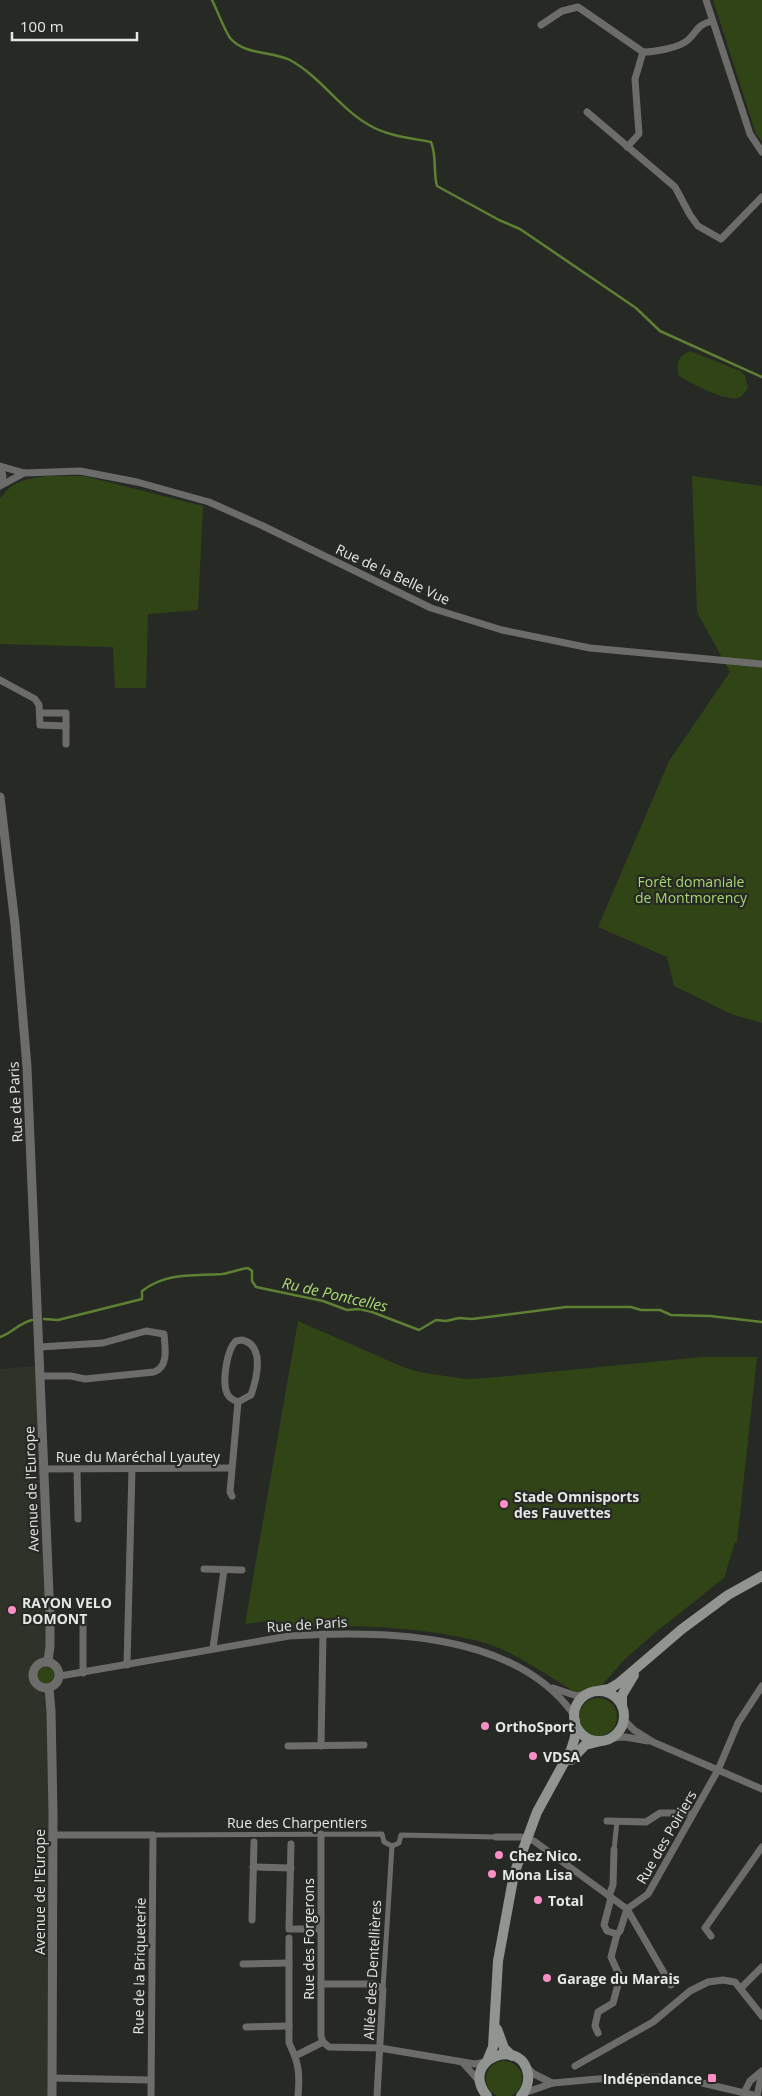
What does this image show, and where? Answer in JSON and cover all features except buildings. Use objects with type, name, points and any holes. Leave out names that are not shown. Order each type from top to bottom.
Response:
[{"type":"main road","points":[[483,2091],[480,2074],[493,2047],[498,1961],[505,1920],[529,1839],[544,1797],[571,1750],[575,1737],[575,1718],[579,1701],[594,1692],[609,1689],[637,1670],[682,1629],[728,1595],[762,1576]]},
{"type":"main road","points":[[529,1839],[573,1756],[586,1745],[606,1739],[621,1727],[624,1720],[622,1695],[637,1670]]},
{"type":"main road","points":[[594,1692],[612,1695],[622,1706]]},
{"type":"main road","points":[[575,1718],[582,1734],[594,1740],[606,1739]]},
{"type":"main road","points":[[495,2014],[501,2043],[512,2056],[524,2065],[528,2081],[522,2094]]},
{"type":"main road","points":[[487,2061],[501,2054],[512,2056]]},
{"type":"street","points":[[706,0],[750,134],[762,152]]},
{"type":"street","points":[[541,25],[562,11],[578,7],[643,52],[656,52],[687,41],[701,24],[712,21]]},
{"type":"street","points":[[627,147],[639,134],[636,79],[643,52]]},
{"type":"street","points":[[587,112],[675,187],[698,226],[721,239],[762,197]]},
{"type":"street","points":[[0,468],[2,476],[0,484]]},
{"type":"street","name":"Rue de la Belle Vue","points":[[0,468],[24,473],[80,471],[137,482],[209,502],[263,526],[431,608],[502,630],[590,648],[762,664]]},
{"type":"street","name":"Rue de la Belle Vue","points":[[0,484],[24,473]]},
{"type":"street","points":[[0,680],[35,699],[39,705],[40,725],[66,726]]},
{"type":"street","points":[[40,713],[66,713],[66,744]]},
{"type":"street","name":"Rue de Paris","points":[[0,797],[15,924],[27,1067],[37,1316]]},
{"type":"street","name":"Avenue de l'Europe","points":[[37,1316],[40,1347],[50,1628],[48,1661]]},
{"type":"street","points":[[40,1347],[103,1344],[146,1331],[164,1334],[163,1366],[160,1370],[85,1378],[41,1376]]},
{"type":"street","points":[[242,1340],[249,1342],[258,1353],[251,1395],[238,1402],[231,1398],[225,1387],[229,1352],[236,1341],[242,1340]]},
{"type":"street","points":[[232,1496],[230,1492],[231,1468],[238,1402]]},
{"type":"street","points":[[128,1665],[132,1468]]},
{"type":"street","name":"Rue du Maréchal Lyautey","points":[[44,1469],[231,1468]]},
{"type":"street","points":[[77,1470],[78,1519]]},
{"type":"street","points":[[204,1569],[242,1570]]},
{"type":"street","points":[[212,1648],[224,1570]]},
{"type":"street","points":[[83,1615],[83,1673]]},
{"type":"street","points":[[321,1746],[323,1634]]},
{"type":"street","name":"Rue de Paris","points":[[60,1676],[128,1665],[212,1648],[289,1636],[323,1634],[409,1638],[476,1649],[510,1663],[548,1686],[571,1695],[577,1696],[594,1692]]},
{"type":"street","points":[[48,1661],[58,1668],[60,1676],[57,1684],[49,1688],[37,1684],[33,1673],[40,1663],[48,1661]]},
{"type":"street","name":"Rue de Paris","points":[[548,1686],[575,1718]]},
{"type":"street","name":"Rue des Poiriers","points":[[627,1909],[648,1894],[718,1770],[738,1723],[762,1686]]},
{"type":"street","name":"Avenue de l'Europe","points":[[49,1688],[52,1835],[52,2096]]},
{"type":"street","points":[[624,1720],[634,1730],[653,1742],[762,1789]]},
{"type":"street","points":[[606,1739],[625,1736],[653,1742]]},
{"type":"street","points":[[288,1746],[364,1746]]},
{"type":"street","points":[[607,1821],[646,1822],[660,1813],[693,1814]]},
{"type":"street","points":[[617,1821],[613,1885],[604,1925],[607,1931],[617,1934]]},
{"type":"street","name":"Rue des Forgerons","points":[[321,1834],[321,2036],[323,2042]]},
{"type":"street","name":"Rue des Charpentiers","points":[[52,1835],[382,1834],[384,1842],[392,1846]]},
{"type":"street","name":"Rue de la Briqueterie","points":[[151,2096],[153,1835]]},
{"type":"street","points":[[392,1846],[399,1842],[401,1835],[529,1839],[627,1909],[671,1985]]},
{"type":"street","points":[[252,1920],[254,1842]]},
{"type":"street","points":[[291,1844],[289,1929],[320,1929]]},
{"type":"street","name":"Allée des Dentellières","points":[[377,2096],[392,1846]]},
{"type":"street","points":[[711,1936],[705,1928],[762,1847]]},
{"type":"street","points":[[254,1866],[291,1868]]},
{"type":"street","points":[[598,2033],[595,2026],[598,2012],[613,2002],[620,1977],[610,1957],[627,1909]]},
{"type":"street","points":[[289,1938],[289,2043],[300,2074],[298,2096]]},
{"type":"street","points":[[243,1964],[289,1963]]},
{"type":"street","points":[[741,1988],[762,1967]]},
{"type":"street","points":[[575,2066],[653,2022],[690,1991],[708,1982],[723,1980],[735,1982],[762,2016]]},
{"type":"street","points":[[321,1984],[374,1984],[383,1989]]},
{"type":"street","points":[[246,2026],[289,2026]]},
{"type":"street","points":[[295,2056],[323,2042],[330,2046],[380,2048],[480,2064],[487,2061]]},
{"type":"street","points":[[460,2061],[468,2066],[483,2091]]},
{"type":"street","points":[[524,2065],[534,2074],[553,2083]]},
{"type":"street","points":[[746,2094],[750,2081],[762,2072]]},
{"type":"street","points":[[522,2094],[553,2083],[626,2077],[659,2077],[698,2082],[757,2096],[762,2072]]},
{"type":"street","points":[[52,2078],[151,2080]]},
{"type":"shaded area","points":[[36,1366],[50,1673],[53,2096],[0,2096],[0,1369]]},
{"type":"green space","points":[[713,0],[762,0],[762,142],[756,134]]},
{"type":"green space","points":[[690,351],[740,371],[745,376],[748,387],[744,393],[738,398],[725,397],[708,391],[679,376],[678,361]]},
{"type":"green space","points":[[47,476],[84,476],[203,506],[198,610],[148,614],[146,688],[115,688],[113,647],[0,644],[0,499],[15,484]]},
{"type":"green space","name":"Forêt domaniale de Montmorency","points":[[692,476],[762,486],[762,1023],[731,1014],[674,986],[667,957],[598,927],[669,761],[730,672],[697,612]]},
{"type":"green space","name":"Stade Omnisports des Fauvettes","points":[[298,1321],[403,1367],[419,1372],[464,1379],[702,1357],[757,1357],[737,1542],[735,1542],[724,1578],[651,1636],[625,1659],[601,1686],[577,1693],[513,1655],[491,1645],[467,1638],[380,1627],[339,1626],[276,1630],[275,1620],[245,1624]]},
{"type":"green space","points":[[46,1667],[52,1669],[54,1675],[52,1681],[46,1683],[40,1681],[38,1675],[40,1669]]},
{"type":"green space","points":[[598,1698],[611,1704],[617,1717],[611,1730],[598,1736],[585,1730],[579,1717],[585,1704]]},
{"type":"green space","points":[[504,2061],[511,2062],[517,2066],[521,2072],[521,2086],[517,2092],[511,2096],[504,2097],[497,2096],[491,2092],[487,2086],[486,2079],[487,2072],[491,2066],[497,2062]]},
{"type":"waterway","points":[[212,0],[227,34],[236,43],[250,50],[290,60],[311,75],[348,110],[376,129],[399,136],[431,142],[437,186],[499,220],[520,229],[636,308],[660,331],[762,377]]},
{"type":"waterway","name":"Ru de Pontcelles","points":[[44,1319],[58,1320],[142,1299],[142,1291],[151,1285],[170,1278],[222,1274],[248,1268],[252,1271],[252,1281],[256,1287],[323,1301],[347,1310],[359,1309],[372,1312],[419,1330],[436,1320],[472,1319],[566,1307],[631,1307],[641,1310],[660,1310],[671,1315],[710,1316],[762,1322]]},
{"type":"waterway","name":"Ru de Pontcelles","points":[[0,1337],[23,1323],[32,1320]]},
{"type":"place","name":"Stade Omnisports des Fauvettes","points":[[504,1504]]},
{"type":"place","name":"RAYON VELO DOMONT","points":[[12,1610]]},
{"type":"place","name":"OrthoSport","points":[[485,1726]]},
{"type":"place","name":"VDSA","points":[[533,1756]]},
{"type":"place","name":"Chez Nico.","points":[[499,1855]]},
{"type":"place","name":"Mona Lisa","points":[[492,1874]]},
{"type":"place","name":"Total","points":[[538,1900]]},
{"type":"place","name":"Garage du Marais","points":[[547,1978]]},
{"type":"place","name":"Indépendance","points":[[712,2078]]}]
